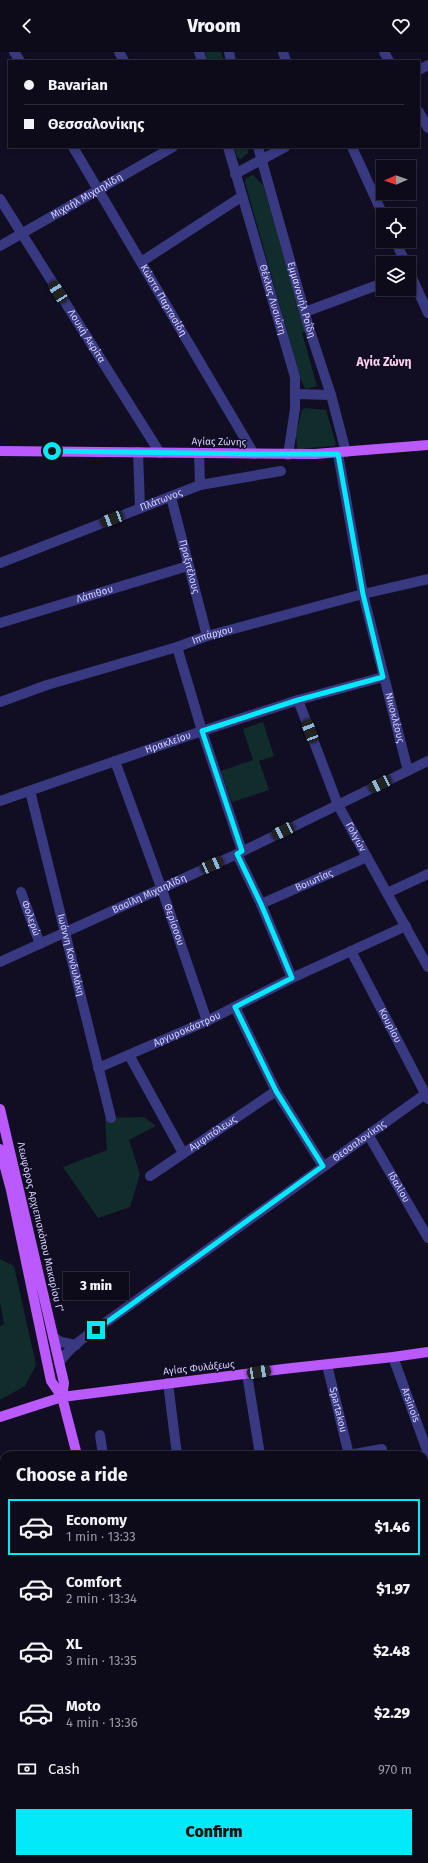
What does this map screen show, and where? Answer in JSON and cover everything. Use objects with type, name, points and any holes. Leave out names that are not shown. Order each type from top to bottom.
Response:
[{"type":"main road","name":"Αγίας Ζώνης","points":[[3,449],[288,455],[342,453],[428,445]]},
{"type":"main road","name":"Λεωφόρος Αρχιεπισκόπου Μακαρίου Γ’","points":[[0,1109],[60,1363],[64,1383],[62,1397]]},
{"type":"main road","name":"Λεωφόρος Αρχιεπισκόπου Μακαρίου Γ’","points":[[0,1148],[51,1381],[62,1397],[76,1451]]},
{"type":"main road","name":"Αγίας Φυλάξεως","points":[[0,1417],[62,1397],[428,1352]]},
{"type":"street","points":[[420,114],[428,128]]},
{"type":"street","name":"Κώστα Παρτασίδη","points":[[74,148],[99,189],[174,322],[254,454]]},
{"type":"street","name":"Μιχαήλ Μιχαηλίδη","points":[[0,246],[171,148]]},
{"type":"street","name":"Θέκλας Λυσιώτη","points":[[228,148],[241,196],[287,344],[295,377],[296,394],[288,455]]},
{"type":"street","name":"Εμμανουήλ Ροΐδη","points":[[258,148],[305,312],[331,395],[342,453]]},
{"type":"street","points":[[235,174],[284,148]]},
{"type":"street","points":[[352,148],[381,208]]},
{"type":"street","points":[[141,262],[241,196]]},
{"type":"street","name":"Λουκή Ακρίτα","points":[[0,199],[160,453]]},
{"type":"street","points":[[305,312],[376,286]]},
{"type":"street","points":[[416,287],[428,313]]},
{"type":"street","points":[[296,394],[331,395]]},
{"type":"street","points":[[138,452],[140,508]]},
{"type":"street","name":"Νικοκλέους","points":[[342,453],[363,594],[408,771]]},
{"type":"street","points":[[199,454],[200,485]]},
{"type":"street","name":"Πλάτωνος","points":[[0,563],[200,485],[281,471]]},
{"type":"street","name":"Πραξιτέλους","points":[[171,497],[188,566],[208,636]]},
{"type":"street","name":"Λάπιθου","points":[[0,623],[188,566]]},
{"type":"street","name":"Ιππάρχου","points":[[0,702],[48,685],[177,647],[208,636],[363,594],[428,579]]},
{"type":"street","points":[[177,647],[240,852],[292,978]]},
{"type":"street","name":"Ηρακλείου","points":[[0,801],[202,731],[298,700],[383,677]]},
{"type":"street","name":"Γολγών","points":[[298,700],[338,805],[428,967]]},
{"type":"street","name":"Θερίσσου","points":[[115,761],[161,887],[206,1021]]},
{"type":"street","name":"Βασίλη Μιχαηλίδη","points":[[0,962],[240,852],[428,761]]},
{"type":"street","name":"Ιωάννη Κονδυλάκη","points":[[30,791],[111,1118]]},
{"type":"street","name":"Βοιωτίας","points":[[261,904],[367,857]]},
{"type":"street","points":[[387,893],[428,874]]},
{"type":"street","name":"Φολερώ","points":[[21,892],[40,944]]},
{"type":"street","name":"Αργυροκάστρου","points":[[98,1068],[206,1021],[292,978],[406,926]]},
{"type":"street","name":"Κουρίου","points":[[351,951],[427,1095]]},
{"type":"street","points":[[235,1007],[276,1091],[323,1166]]},
{"type":"street","points":[[129,1055],[183,1153]]},
{"type":"street","name":"Αμφιπόλεως","points":[[150,1176],[276,1091]]},
{"type":"street","name":"Θεσσαλονίκης","points":[[60,1363],[65,1355],[76,1345],[323,1166],[427,1095]]},
{"type":"street","name":"Ιδαλίου","points":[[369,1136],[428,1238]]},
{"type":"street","points":[[53,1337],[61,1342],[76,1345]]},
{"type":"street","name":"Arsinois","points":[[393,1357],[427,1451]]},
{"type":"street","name":"Spartakou","points":[[327,1365],[348,1451]]},
{"type":"street","points":[[247,1374],[259,1451]]},
{"type":"street","points":[[168,1383],[176,1451]]},
{"type":"street","points":[[100,1435],[102,1451]]},
{"type":"street","points":[[375,1451],[382,1450]]},
{"type":"green space","points":[[205,52],[221,52],[224,60],[207,60]]},
{"type":"green space","points":[[234,148],[248,148],[248,153],[241,159],[237,157]]},
{"type":"green space","points":[[253,175],[263,185],[306,331],[302,333],[317,386],[305,389],[301,380],[245,182],[246,178]]},
{"type":"green space","points":[[305,408],[326,410],[336,444],[334,446],[297,449],[296,434],[302,410]]},
{"type":"green space","points":[[263,722],[274,756],[259,761],[269,790],[232,802],[221,771],[253,760],[243,729]]},
{"type":"green space","points":[[144,1117],[156,1126],[129,1140],[140,1174],[130,1207],[98,1218],[63,1167],[107,1150],[105,1118]]},
{"type":"green space","points":[[0,1259],[14,1266],[36,1365],[25,1386],[0,1400],[0,1326],[4,1324],[0,1302]]},
{"type":"district","name":"Αγία Ζώνη","points":[[384,362]]},
{"type":"route","points":[[52,451],[338,454],[363,594],[383,677],[298,700],[202,731],[242,851],[237,854],[261,904],[292,978],[235,1007],[276,1091],[323,1166],[96,1330]]}]
